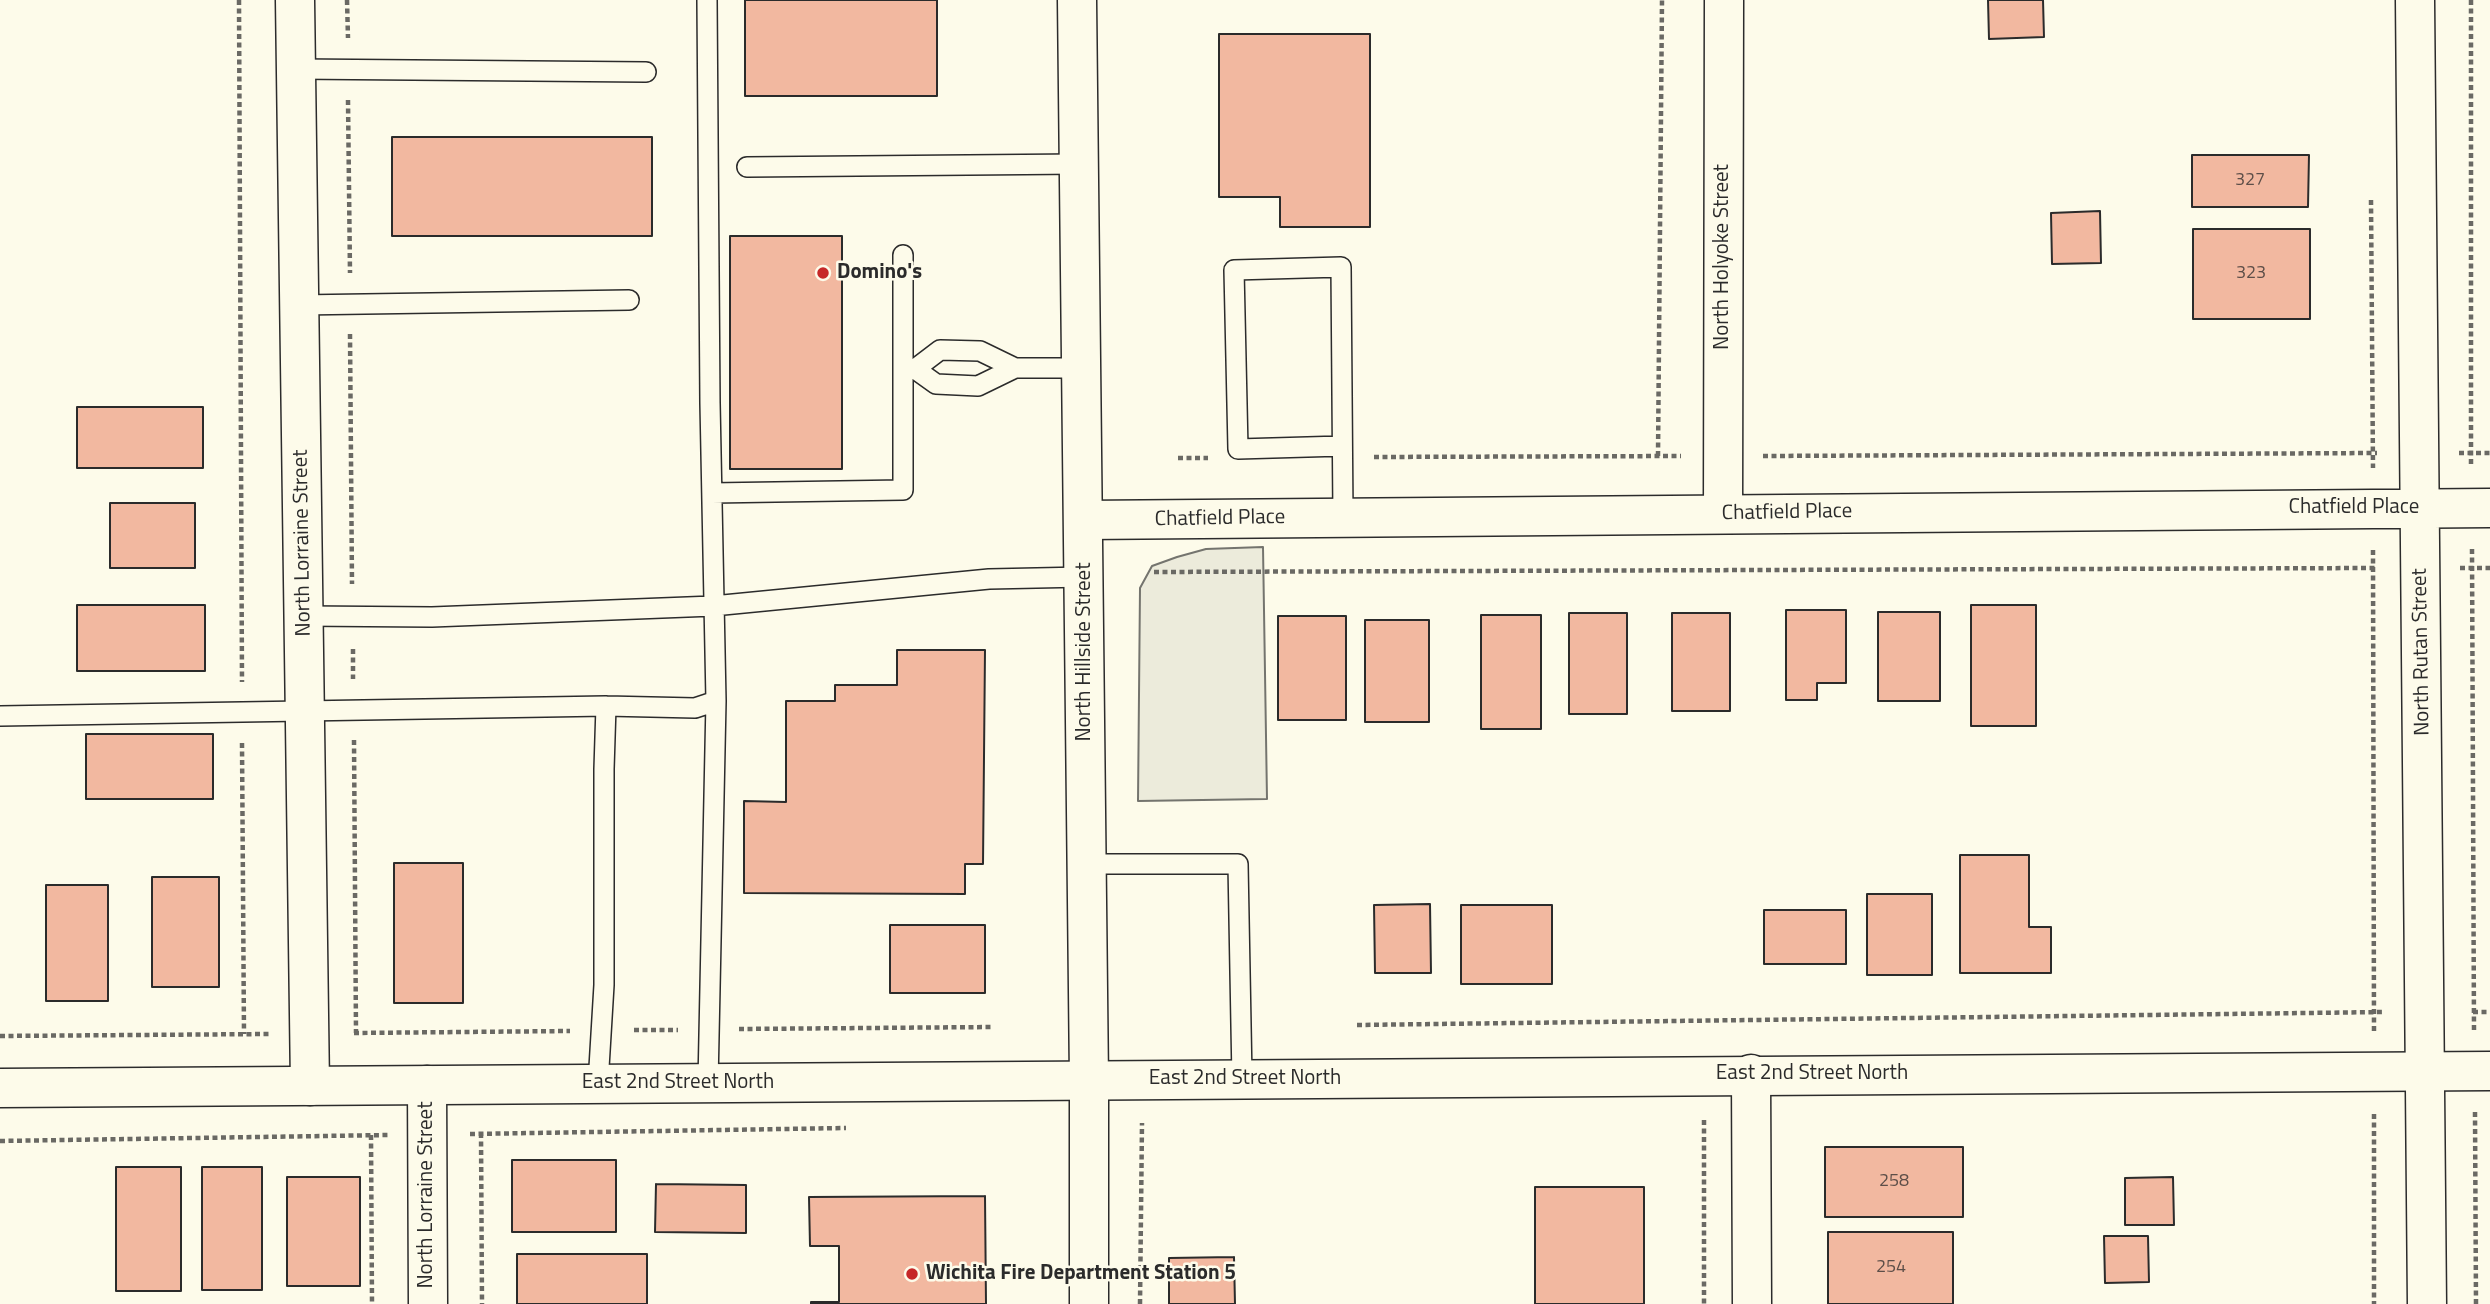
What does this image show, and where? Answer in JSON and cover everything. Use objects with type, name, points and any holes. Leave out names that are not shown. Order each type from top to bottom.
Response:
[{"type":"street","name":"North Lorraine Street","points":[[295,0],[310,1086]]},
{"type":"street","name":"North Hillside Street","points":[[1077,0],[1084,520],[1089,1304]]},
{"type":"street","name":"North Holyoke Street","points":[[1723,514],[1724,0]]},
{"type":"street","name":"North Rutan Street","points":[[2415,0],[2427,1071],[2427,1304]]},
{"type":"street","name":"Chatfield Place","points":[[1084,520],[2481,508]]},
{"type":"street","name":"East 2nd Street North","points":[[0,1088],[2482,1071]]},
{"type":"street","points":[[1751,1074],[1752,1304]]},
{"type":"street","name":"North Lorraine Street","points":[[427,1085],[428,1304]]},
{"type":"lane","points":[[707,0],[716,701],[708,1083]]},
{"type":"lane","points":[[296,69],[646,72]]},
{"type":"lane","points":[[747,167],[1079,164]]},
{"type":"lane","points":[[712,493],[903,489],[909,369],[903,255]]},
{"type":"lane","points":[[1342,452],[1238,449],[1234,270],[1341,267],[1343,517]]},
{"type":"lane","points":[[299,305],[629,300]]},
{"type":"lane","points":[[909,369],[940,350],[981,351],[1015,368]]},
{"type":"lane","points":[[909,369],[936,384],[978,386],[1015,368],[1082,368]]},
{"type":"lane","points":[[304,616],[432,617],[713,607],[989,579],[1084,577]]},
{"type":"lane","points":[[0,716],[606,706],[695,708],[716,701]]},
{"type":"lane","points":[[598,1084],[606,706]]},
{"type":"lane","points":[[1087,864],[1238,864],[1242,1079]]},
{"type":"path","points":[[239,0],[244,1034]]},
{"type":"path","points":[[347,0],[356,1033]]},
{"type":"path","points":[[1658,456],[1662,0]]},
{"type":"path","points":[[2471,0],[2471,453],[2481,508],[2472,568],[2474,1012],[2482,1071],[2476,1304]]},
{"type":"path","points":[[2371,192],[2374,1304]]},
{"type":"path","points":[[1342,452],[1658,456],[2490,453]]},
{"type":"path","points":[[1178,458],[1219,458]]},
{"type":"path","points":[[1154,572],[2490,568]]},
{"type":"path","points":[[1357,1024],[2490,1012]]},
{"type":"path","points":[[0,1036],[993,1027]]},
{"type":"path","points":[[1703,1120],[1703,1304]]},
{"type":"path","points":[[1140,1304],[1142,1122]]},
{"type":"path","points":[[0,1141],[850,1128]]},
{"type":"path","points":[[481,1133],[482,1304]]},
{"type":"path","points":[[371,1135],[372,1304]]},
{"type":"shaded area","points":[[1263,547],[1267,799],[1138,801],[1140,588],[1152,566],[1177,557],[1206,549]]},
{"type":"building","points":[[745,0],[937,0],[937,96],[745,96]]},
{"type":"building","points":[[1988,0],[2043,0],[2044,37],[1989,39]]},
{"type":"building","points":[[1219,34],[1370,34],[1370,227],[1280,227],[1280,197],[1219,197]]},
{"type":"building","points":[[392,137],[652,137],[652,236],[392,236]]},
{"type":"building","points":[[2192,155],[2309,155],[2308,207],[2192,207]]},
{"type":"building","points":[[2100,211],[2101,263],[2052,264],[2051,213]]},
{"type":"building","points":[[2193,229],[2310,229],[2310,319],[2193,319]]},
{"type":"building","points":[[730,236],[842,236],[842,469],[730,469]]},
{"type":"building","points":[[77,407],[203,407],[203,468],[77,468]]},
{"type":"building","points":[[110,503],[195,503],[195,568],[110,568]]},
{"type":"building","points":[[77,605],[205,605],[205,671],[77,671]]},
{"type":"building","points":[[1971,605],[2036,605],[2036,726],[1971,726]]},
{"type":"building","points":[[1786,610],[1846,610],[1846,683],[1817,683],[1817,700],[1786,700]]},
{"type":"building","points":[[1878,612],[1940,612],[1940,701],[1878,701]]},
{"type":"building","points":[[1569,613],[1627,613],[1627,714],[1569,714]]},
{"type":"building","points":[[1672,613],[1730,613],[1730,711],[1672,711]]},
{"type":"building","points":[[1481,615],[1541,615],[1541,729],[1481,729]]},
{"type":"building","points":[[1278,616],[1346,616],[1346,720],[1278,720]]},
{"type":"building","points":[[1365,620],[1429,620],[1429,722],[1365,722]]},
{"type":"building","points":[[897,650],[985,650],[983,864],[965,864],[965,894],[744,893],[744,801],[786,802],[786,701],[835,701],[835,685],[897,685]]},
{"type":"building","points":[[86,734],[213,734],[213,799],[86,799]]},
{"type":"building","points":[[1960,855],[2029,855],[2029,927],[2051,927],[2051,973],[1960,973]]},
{"type":"building","points":[[394,863],[463,863],[463,1003],[394,1003]]},
{"type":"building","points":[[152,877],[219,877],[219,987],[152,987]]},
{"type":"building","points":[[46,885],[108,885],[108,1001],[46,1001]]},
{"type":"building","points":[[1867,894],[1932,894],[1932,975],[1867,975]]},
{"type":"building","points":[[1430,904],[1431,973],[1375,973],[1374,905]]},
{"type":"building","points":[[1461,905],[1552,905],[1552,984],[1461,984]]},
{"type":"building","points":[[1764,910],[1846,910],[1846,964],[1764,964]]},
{"type":"building","points":[[890,925],[985,925],[985,993],[890,993]]},
{"type":"building","points":[[1825,1147],[1963,1147],[1963,1217],[1825,1217]]},
{"type":"building","points":[[512,1160],[616,1160],[616,1232],[512,1232]]},
{"type":"building","points":[[116,1167],[181,1167],[181,1291],[116,1291]]},
{"type":"building","points":[[202,1167],[262,1167],[262,1290],[202,1290]]},
{"type":"building","points":[[287,1177],[360,1177],[360,1286],[287,1286]]},
{"type":"building","points":[[2173,1177],[2174,1225],[2125,1225],[2125,1178]]},
{"type":"building","points":[[656,1184],[746,1185],[746,1233],[655,1232]]},
{"type":"building","points":[[1535,1187],[1644,1187],[1644,1304],[1535,1304]]},
{"type":"building","name":"Wichita Fire Department Station 5","points":[[985,1196],[986,1304],[811,1304],[839,1302],[839,1246],[810,1246],[809,1197]]},
{"type":"building","points":[[1828,1232],[1953,1232],[1953,1304],[1828,1304]]},
{"type":"building","points":[[2104,1236],[2148,1236],[2149,1282],[2105,1283]]},
{"type":"building","points":[[517,1254],[647,1254],[647,1304],[517,1304]]},
{"type":"building","points":[[1234,1257],[1235,1304],[1169,1304],[1169,1258]]},
{"type":"place","name":"Domino's","points":[[823,273]]},
{"type":"place","name":"Wichita Fire Department Station 5","points":[[912,1274]]}]
